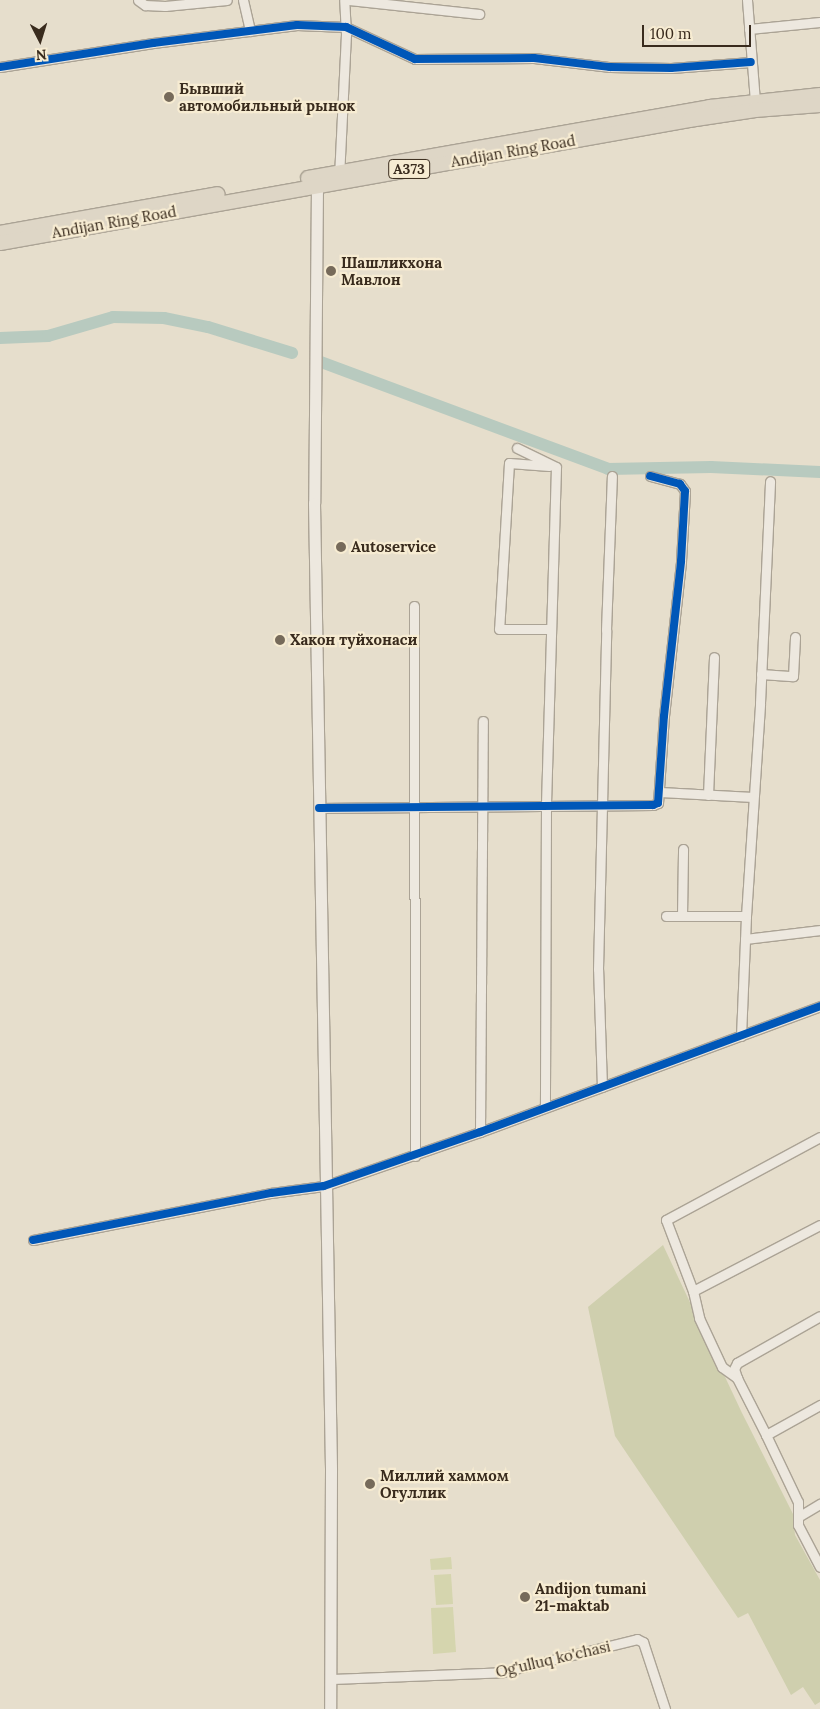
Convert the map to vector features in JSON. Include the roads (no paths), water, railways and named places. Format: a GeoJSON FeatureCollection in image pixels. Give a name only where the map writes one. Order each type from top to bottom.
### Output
{"type":"FeatureCollection","features":[{"type":"Feature","properties":{"kind":"highway","name":"Andijan Ring Road"},"geometry":{"type":"LineString","coordinates":[[0,243],[702,108],[820,95]]}},
{"type":"Feature","properties":{"kind":"highway","name":"Andijan Ring Road"},"geometry":{"type":"LineString","coordinates":[[339,177],[755,110],[820,105]]}},
{"type":"Feature","properties":{"kind":"highway","name":"Andijan Ring Road"},"geometry":{"type":"LineString","coordinates":[[0,233],[315,182]]}},
{"type":"Feature","properties":{"kind":"main road"},"geometry":{"type":"LineString","coordinates":[[315,182],[314,503],[319,675],[319,808],[325,1075],[323,1109],[324,1186],[331,1470],[332,1678],[330,1709]]}},
{"type":"Feature","properties":{"kind":"street"},"geometry":{"type":"LineString","coordinates":[[138,0],[145,5],[165,6],[227,0]]}},
{"type":"Feature","properties":{"kind":"street"},"geometry":{"type":"LineString","coordinates":[[339,177],[346,27],[344,0]]}},
{"type":"Feature","properties":{"kind":"street"},"geometry":{"type":"LineString","coordinates":[[348,0],[434,5],[479,14]]}},
{"type":"Feature","properties":{"kind":"street"},"geometry":{"type":"LineString","coordinates":[[747,0],[751,62],[756,101]]}},
{"type":"Feature","properties":{"kind":"street"},"geometry":{"type":"LineString","coordinates":[[244,5],[250,29]]}},
{"type":"Feature","properties":{"kind":"street"},"geometry":{"type":"LineString","coordinates":[[749,29],[820,22]]}},
{"type":"Feature","properties":{"kind":"street"},"geometry":{"type":"LineString","coordinates":[[0,67],[250,29],[297,25],[346,27],[415,58],[534,58],[610,67],[671,68],[751,62]]}},
{"type":"Feature","properties":{"kind":"street"},"geometry":{"type":"LineString","coordinates":[[517,448],[554,467]]}},
{"type":"Feature","properties":{"kind":"street"},"geometry":{"type":"LineString","coordinates":[[550,629],[499,629],[509,463],[554,467]]}},
{"type":"Feature","properties":{"kind":"street"},"geometry":{"type":"LineString","coordinates":[[545,1108],[546,806],[554,467]]}},
{"type":"Feature","properties":{"kind":"street"},"geometry":{"type":"LineString","coordinates":[[602,1087],[598,969],[612,476]]}},
{"type":"Feature","properties":{"kind":"street"},"geometry":{"type":"LineString","coordinates":[[319,808],[415,805],[482,807],[602,806],[653,805],[658,803],[664,716],[681,561],[685,491],[680,484],[650,476]]}},
{"type":"Feature","properties":{"kind":"street"},"geometry":{"type":"LineString","coordinates":[[741,1036],[770,481]]}},
{"type":"Feature","properties":{"kind":"street"},"geometry":{"type":"LineString","coordinates":[[414,606],[415,1156]]}},
{"type":"Feature","properties":{"kind":"street"},"geometry":{"type":"LineString","coordinates":[[761,674],[792,676],[795,637]]}},
{"type":"Feature","properties":{"kind":"street"},"geometry":{"type":"LineString","coordinates":[[708,795],[714,657]]}},
{"type":"Feature","properties":{"kind":"street"},"geometry":{"type":"LineString","coordinates":[[480,1132],[482,721]]}},
{"type":"Feature","properties":{"kind":"street"},"geometry":{"type":"LineString","coordinates":[[660,792],[753,797]]}},
{"type":"Feature","properties":{"kind":"street"},"geometry":{"type":"LineString","coordinates":[[682,916],[683,849]]}},
{"type":"Feature","properties":{"kind":"street"},"geometry":{"type":"LineString","coordinates":[[666,916],[746,916]]}},
{"type":"Feature","properties":{"kind":"street"},"geometry":{"type":"LineString","coordinates":[[745,939],[820,930]]}},
{"type":"Feature","properties":{"kind":"street"},"geometry":{"type":"LineString","coordinates":[[33,1240],[271,1193],[324,1186],[415,1156],[820,1006]]}},
{"type":"Feature","properties":{"kind":"street"},"geometry":{"type":"LineString","coordinates":[[737,1378],[722,1367],[699,1318],[692,1291],[666,1220],[820,1137]]}},
{"type":"Feature","properties":{"kind":"street"},"geometry":{"type":"LineString","coordinates":[[692,1291],[820,1225]]}},
{"type":"Feature","properties":{"kind":"street"},"geometry":{"type":"LineString","coordinates":[[820,1316],[737,1362],[734,1369],[798,1502],[798,1525],[820,1567]]}},
{"type":"Feature","properties":{"kind":"street"},"geometry":{"type":"LineString","coordinates":[[766,1435],[820,1405]]}},
{"type":"Feature","properties":{"kind":"street"},"geometry":{"type":"LineString","coordinates":[[798,1517],[820,1504]]}},
{"type":"Feature","properties":{"kind":"street","name":"Og'ulluq ko'chasi"},"geometry":{"type":"LineString","coordinates":[[332,1678],[503,1672],[637,1639],[643,1642],[665,1709]]}},
{"type":"Feature","properties":{"kind":"waterway"},"geometry":{"type":"LineString","coordinates":[[0,338],[48,336],[113,317],[164,318],[208,327],[292,353]]}},
{"type":"Feature","properties":{"kind":"waterway"},"geometry":{"type":"LineString","coordinates":[[321,362],[608,469],[711,467],[820,472]]}},
{"type":"Feature","properties":{"kind":"place","name":"Бывший автомобильный рынок"},"geometry":{"type":"Point","coordinates":[169,97]}},
{"type":"Feature","properties":{"kind":"place","name":"Шашликхона Мавлон"},"geometry":{"type":"Point","coordinates":[331,271]}},
{"type":"Feature","properties":{"kind":"place","name":"Autoservice"},"geometry":{"type":"Point","coordinates":[341,547]}},
{"type":"Feature","properties":{"kind":"place","name":"Хакон туйхонаси"},"geometry":{"type":"Point","coordinates":[280,640]}},
{"type":"Feature","properties":{"kind":"place","name":"Миллий хаммом Огуллик"},"geometry":{"type":"Point","coordinates":[370,1484]}},
{"type":"Feature","properties":{"kind":"place","name":"Andijon tumani 21-maktab"},"geometry":{"type":"Point","coordinates":[525,1597]}}]}
